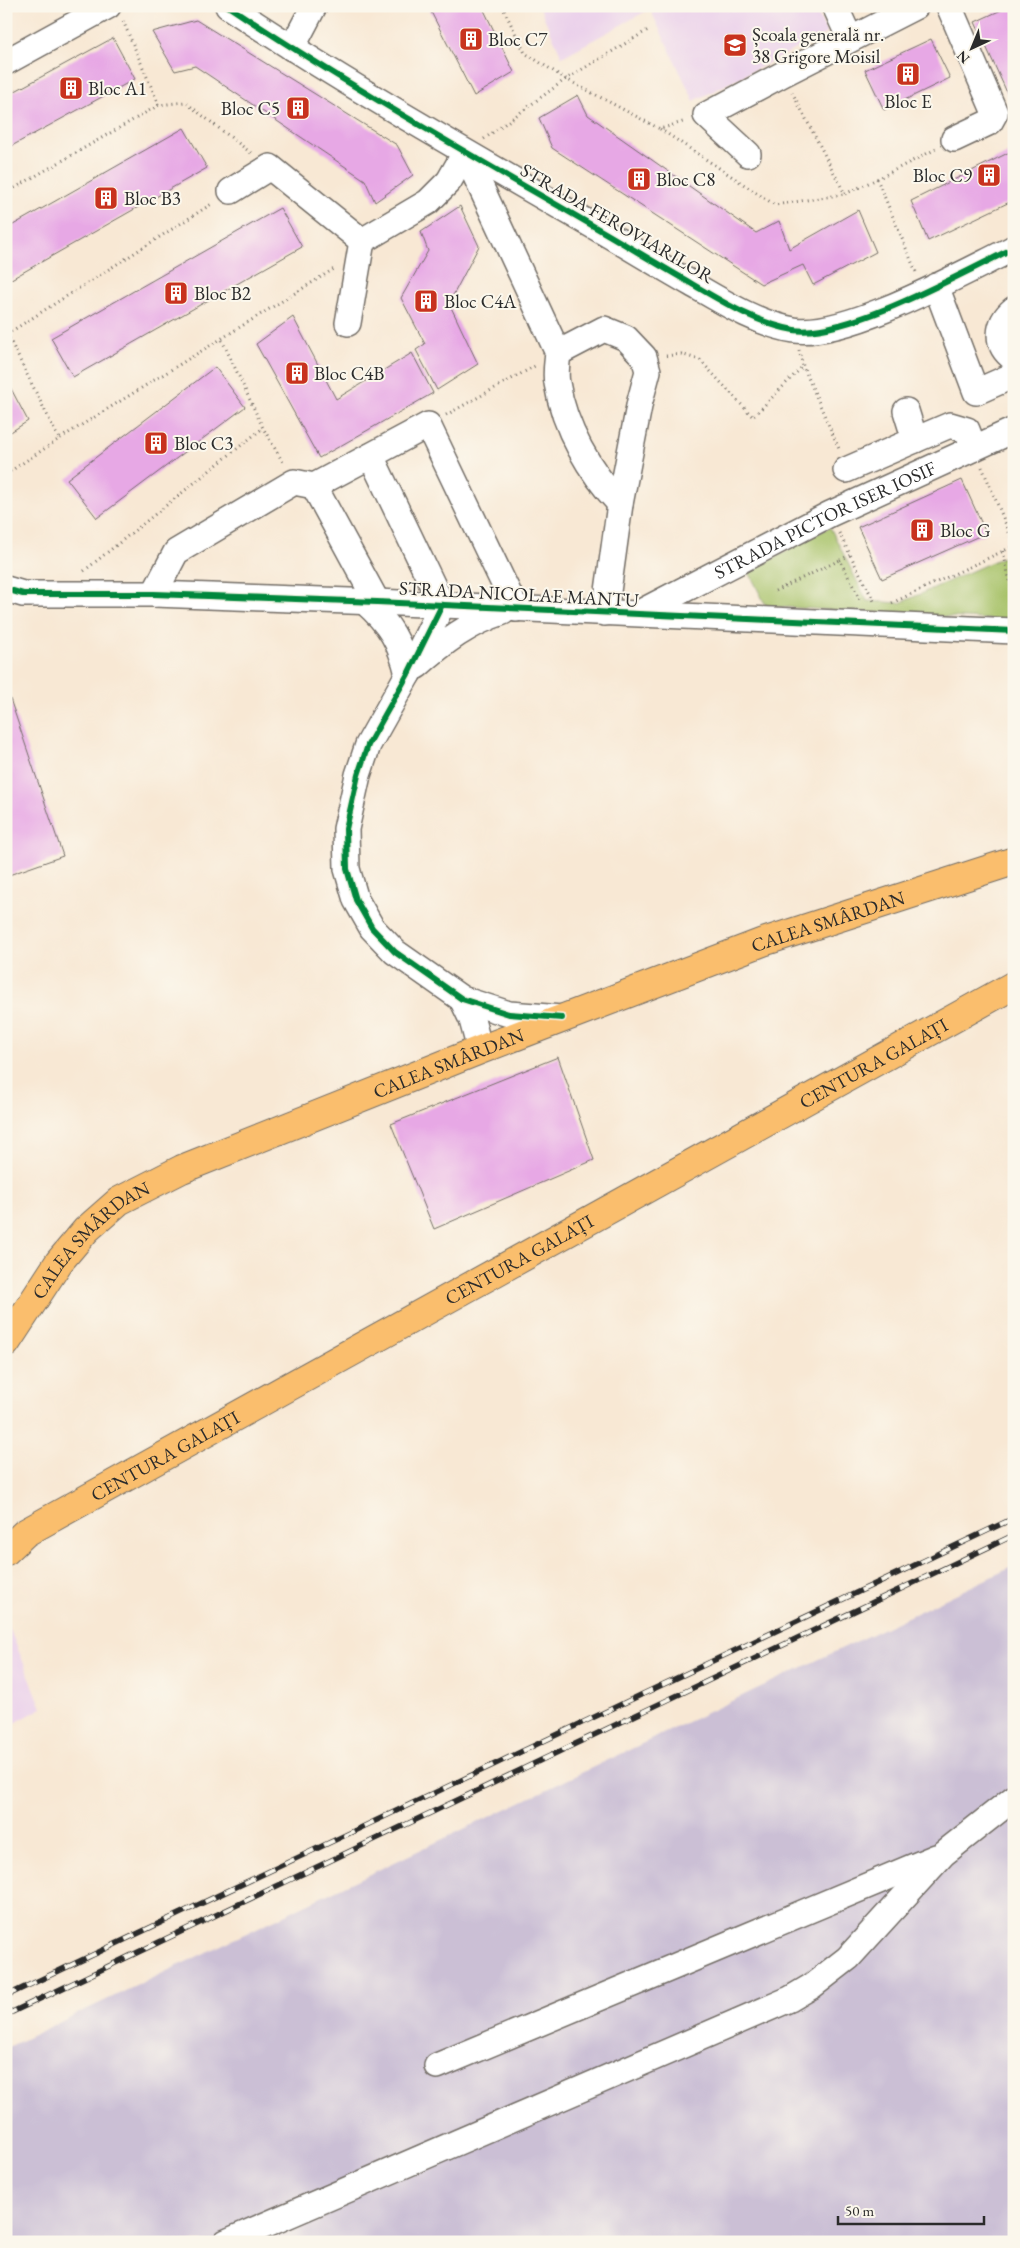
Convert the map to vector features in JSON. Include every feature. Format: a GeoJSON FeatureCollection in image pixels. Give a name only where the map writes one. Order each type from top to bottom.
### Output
{"type":"FeatureCollection","features":[{"type":"Feature","properties":{"kind":"main road","name":"CALEA SMÂRDAN"},"geometry":{"type":"LineString","coordinates":[[6,1343],[59,1262],[86,1230],[119,1201],[182,1169],[480,1050],[763,942],[1014,861]]}},
{"type":"Feature","properties":{"kind":"main road","name":"CENTURA GALAȚI"},"geometry":{"type":"LineString","coordinates":[[12,1540],[1014,985]]}},
{"type":"Feature","properties":{"kind":"street","name":"STRADA FEROVIARILOR"},"geometry":{"type":"LineString","coordinates":[[228,6],[292,48],[465,153],[742,313],[795,330],[829,328],[869,316],[1014,248]]}},
{"type":"Feature","properties":{"kind":"street"},"geometry":{"type":"LineString","coordinates":[[292,48],[314,6]]}},
{"type":"Feature","properties":{"kind":"street"},"geometry":{"type":"LineString","coordinates":[[835,6],[850,39]]}},
{"type":"Feature","properties":{"kind":"street"},"geometry":{"type":"LineString","coordinates":[[748,154],[706,115],[916,6]]}},
{"type":"Feature","properties":{"kind":"street"},"geometry":{"type":"LineString","coordinates":[[948,6],[994,113],[990,122],[954,139]]}},
{"type":"Feature","properties":{"kind":"street"},"geometry":{"type":"LineString","coordinates":[[6,62],[114,11]]}},
{"type":"Feature","properties":{"kind":"street"},"geometry":{"type":"LineString","coordinates":[[348,323],[361,247],[428,202],[449,181],[465,153]]}},
{"type":"Feature","properties":{"kind":"street"},"geometry":{"type":"LineString","coordinates":[[465,153],[558,353],[556,381],[561,404],[584,457],[604,486],[620,504]]}},
{"type":"Feature","properties":{"kind":"street"},"geometry":{"type":"LineString","coordinates":[[231,191],[270,167],[361,247]]}},
{"type":"Feature","properties":{"kind":"street"},"geometry":{"type":"LineString","coordinates":[[930,289],[976,392],[1014,374]]}},
{"type":"Feature","properties":{"kind":"street"},"geometry":{"type":"LineString","coordinates":[[1014,309],[1005,316],[999,330],[1002,343],[1009,356],[1014,359]]}},
{"type":"Feature","properties":{"kind":"street"},"geometry":{"type":"LineString","coordinates":[[558,353],[604,329],[626,338],[644,357],[648,371],[640,401],[620,504],[605,613]]}},
{"type":"Feature","properties":{"kind":"street"},"geometry":{"type":"LineString","coordinates":[[906,411],[915,440]]}},
{"type":"Feature","properties":{"kind":"street"},"geometry":{"type":"LineString","coordinates":[[154,594],[176,552],[304,484],[371,456],[428,425],[516,609],[488,617],[466,628],[445,642],[408,674]]}},
{"type":"Feature","properties":{"kind":"street"},"geometry":{"type":"LineString","coordinates":[[846,470],[950,425],[967,430],[974,448]]}},
{"type":"Feature","properties":{"kind":"street","name":"STRADA PICTOR ISER IOSIF"},"geometry":{"type":"LineString","coordinates":[[637,614],[830,514],[1014,430]]}},
{"type":"Feature","properties":{"kind":"street"},"geometry":{"type":"LineString","coordinates":[[371,456],[442,605],[408,674],[368,745],[358,774],[346,829],[347,869],[356,900],[372,928],[395,952],[462,999],[509,1014],[562,1018]]}},
{"type":"Feature","properties":{"kind":"street"},"geometry":{"type":"LineString","coordinates":[[304,484],[371,602],[391,629],[402,651],[408,674]]}},
{"type":"Feature","properties":{"kind":"street","name":"STRADA NICOLAE MANTU"},"geometry":{"type":"LineString","coordinates":[[12,594],[154,594],[1014,630]]}},
{"type":"Feature","properties":{"kind":"street"},"geometry":{"type":"LineString","coordinates":[[462,999],[478,1037],[480,1050]]}},
{"type":"Feature","properties":{"kind":"street"},"geometry":{"type":"LineString","coordinates":[[226,2242],[790,1999],[812,1986],[848,1958],[943,1854],[1014,1798]]}},
{"type":"Feature","properties":{"kind":"street"},"geometry":{"type":"LineString","coordinates":[[437,2066],[943,1854]]}},
{"type":"Feature","properties":{"kind":"path"},"geometry":{"type":"LineString","coordinates":[[502,6],[525,53],[566,80],[660,129],[775,206],[845,194],[954,139]]}},
{"type":"Feature","properties":{"kind":"path"},"geometry":{"type":"LineString","coordinates":[[114,11],[159,105]]}},
{"type":"Feature","properties":{"kind":"path"},"geometry":{"type":"LineString","coordinates":[[465,153],[566,80],[648,30]]}},
{"type":"Feature","properties":{"kind":"path"},"geometry":{"type":"LineString","coordinates":[[783,74],[845,194]]}},
{"type":"Feature","properties":{"kind":"path"},"geometry":{"type":"LineString","coordinates":[[6,193],[159,105],[186,102],[270,167]]}},
{"type":"Feature","properties":{"kind":"path"},"geometry":{"type":"LineString","coordinates":[[660,129],[706,115]]}},
{"type":"Feature","properties":{"kind":"path"},"geometry":{"type":"LineString","coordinates":[[877,179],[930,289]]}},
{"type":"Feature","properties":{"kind":"path"},"geometry":{"type":"LineString","coordinates":[[59,439],[6,334],[231,191]]}},
{"type":"Feature","properties":{"kind":"path"},"geometry":{"type":"LineString","coordinates":[[6,474],[59,439],[222,340],[361,247]]}},
{"type":"Feature","properties":{"kind":"path"},"geometry":{"type":"LineString","coordinates":[[795,330],[803,366],[839,448],[846,470]]}},
{"type":"Feature","properties":{"kind":"path"},"geometry":{"type":"LineString","coordinates":[[222,340],[263,428],[304,484]]}},
{"type":"Feature","properties":{"kind":"path"},"geometry":{"type":"LineString","coordinates":[[428,425],[558,353]]}},
{"type":"Feature","properties":{"kind":"path"},"geometry":{"type":"LineString","coordinates":[[644,357],[682,354],[700,360],[753,417],[803,366]]}},
{"type":"Feature","properties":{"kind":"path"},"geometry":{"type":"LineString","coordinates":[[55,594],[263,428]]}},
{"type":"Feature","properties":{"kind":"path"},"geometry":{"type":"LineString","coordinates":[[896,606],[887,605],[1014,545],[974,448]]}},
{"type":"Feature","properties":{"kind":"path"},"geometry":{"type":"LineString","coordinates":[[830,514],[876,606]]}},
{"type":"Feature","properties":{"kind":"path"},"geometry":{"type":"LineString","coordinates":[[1003,551],[1014,600]]}},
{"type":"Feature","properties":{"kind":"path"},"geometry":{"type":"LineString","coordinates":[[775,591],[850,554]]}},
{"type":"Feature","properties":{"kind":"path"},"geometry":{"type":"LineString","coordinates":[[840,560],[862,606]]}},
{"type":"Feature","properties":{"kind":"path"},"geometry":{"type":"LineString","coordinates":[[870,606],[882,606]]}},
{"type":"Feature","properties":{"kind":"shaded area","name":"Școala generală nr. 38 Grigore Moisil"},"geometry":{"type":"Polygon","coordinates":[[[539,6],[814,6],[827,33],[694,101],[650,9],[562,57],[539,6]]]}},
{"type":"Feature","properties":{"kind":"shaded area"},"geometry":{"type":"Polygon","coordinates":[[[1014,1566],[1014,2242],[6,2242],[6,2048],[1014,1566]]]}},
{"type":"Feature","properties":{"kind":"shaded area"},"geometry":{"type":"Polygon","coordinates":[[[6,1625],[8,1625],[42,1708],[6,1728],[6,1625]]]}},
{"type":"Feature","properties":{"kind":"green space"},"geometry":{"type":"Polygon","coordinates":[[[830,527],[867,601],[900,603],[1012,553],[1014,621],[766,606],[749,572],[830,527]]]}},
{"type":"Feature","properties":{"kind":"building","name":"Bloc C7"},"geometry":{"type":"Polygon","coordinates":[[[428,6],[482,6],[514,72],[474,96],[428,6]]]}},
{"type":"Feature","properties":{"kind":"building"},"geometry":{"type":"Polygon","coordinates":[[[1010,6],[1014,6],[1014,108],[975,22],[1010,6]]]}},
{"type":"Feature","properties":{"kind":"building","name":"Bloc C5"},"geometry":{"type":"Polygon","coordinates":[[[196,20],[397,145],[413,175],[375,202],[365,180],[195,66],[175,71],[152,32],[196,20]]]}},
{"type":"Feature","properties":{"kind":"building","name":"Bloc A1"},"geometry":{"type":"Polygon","coordinates":[[[113,38],[135,79],[6,149],[6,96],[113,38]]]}},
{"type":"Feature","properties":{"kind":"building","name":"Bloc E"},"geometry":{"type":"Polygon","coordinates":[[[931,39],[950,78],[884,110],[865,70],[931,39]]]}},
{"type":"Feature","properties":{"kind":"building","name":"Bloc C8"},"geometry":{"type":"Polygon","coordinates":[[[578,95],[588,115],[756,233],[779,221],[789,249],[858,210],[876,252],[813,285],[803,265],[761,284],[552,148],[539,118],[578,95]]]}},
{"type":"Feature","properties":{"kind":"building","name":"Bloc B3"},"geometry":{"type":"Polygon","coordinates":[[[184,128],[207,168],[6,282],[6,229],[184,128]]]}},
{"type":"Feature","properties":{"kind":"building","name":"Bloc C9"},"geometry":{"type":"Polygon","coordinates":[[[1014,150],[1014,200],[928,241],[911,201],[1014,150]]]}},
{"type":"Feature","properties":{"kind":"building","name":"Bloc C4A"},"geometry":{"type":"Polygon","coordinates":[[[460,206],[479,246],[449,303],[478,364],[437,390],[416,350],[425,344],[401,298],[428,251],[421,232],[460,206]]]}},
{"type":"Feature","properties":{"kind":"building","name":"Bloc B2"},"geometry":{"type":"Polygon","coordinates":[[[280,208],[302,247],[73,377],[51,338],[280,208]]]}},
{"type":"Feature","properties":{"kind":"building","name":"Bloc C4B"},"geometry":{"type":"Polygon","coordinates":[[[293,317],[336,399],[412,353],[433,393],[319,458],[256,344],[293,317]]]}},
{"type":"Feature","properties":{"kind":"building","name":"Bloc C3"},"geometry":{"type":"Polygon","coordinates":[[[215,367],[245,407],[97,518],[67,479],[215,367]]]}},
{"type":"Feature","properties":{"kind":"building"},"geometry":{"type":"Polygon","coordinates":[[[8,383],[28,421],[6,435],[6,384],[8,383]]]}},
{"type":"Feature","properties":{"kind":"building","name":"Bloc G"},"geometry":{"type":"Polygon","coordinates":[[[962,480],[986,533],[882,579],[858,527],[962,480]]]}},
{"type":"Feature","properties":{"kind":"building"},"geometry":{"type":"Polygon","coordinates":[[[6,687],[63,856],[6,876],[6,687]]]}},
{"type":"Feature","properties":{"kind":"building"},"geometry":{"type":"Polygon","coordinates":[[[558,1057],[594,1160],[434,1229],[391,1124],[558,1057]]]}},
{"type":"Feature","properties":{"kind":"railway"},"geometry":{"type":"LineString","coordinates":[[6,1996],[1014,1518]]}},
{"type":"Feature","properties":{"kind":"railway"},"geometry":{"type":"LineString","coordinates":[[6,2015],[1014,1535]]}},
{"type":"Feature","properties":{"kind":"cycle path"},"geometry":{"type":"LineString","coordinates":[[228,6],[368,95],[681,278],[741,312],[767,323],[794,330],[817,330],[844,324],[905,301],[1014,248]]}},
{"type":"Feature","properties":{"kind":"cycle path"},"geometry":{"type":"LineString","coordinates":[[6,589],[23,594],[154,594],[377,602],[1014,631]]}},
{"type":"Feature","properties":{"kind":"cycle path"},"geometry":{"type":"LineString","coordinates":[[442,605],[408,674],[368,745],[358,775],[346,829],[347,869],[356,900],[372,928],[395,952],[462,999],[509,1014],[562,1018]]}},
{"type":"Feature","properties":{"kind":"place","name":"Bloc C7"},"geometry":{"type":"Point","coordinates":[471,39]}},
{"type":"Feature","properties":{"kind":"place","name":"Școala generală nr. 38 Grigore Moisil"},"geometry":{"type":"Point","coordinates":[735,45]}},
{"type":"Feature","properties":{"kind":"place","name":"Bloc E"},"geometry":{"type":"Point","coordinates":[908,74]}},
{"type":"Feature","properties":{"kind":"place","name":"Bloc A1"},"geometry":{"type":"Point","coordinates":[71,88]}},
{"type":"Feature","properties":{"kind":"place","name":"Bloc C5"},"geometry":{"type":"Point","coordinates":[298,108]}},
{"type":"Feature","properties":{"kind":"place","name":"Bloc C9"},"geometry":{"type":"Point","coordinates":[989,175]}},
{"type":"Feature","properties":{"kind":"place","name":"Bloc C8"},"geometry":{"type":"Point","coordinates":[639,179]}},
{"type":"Feature","properties":{"kind":"place","name":"Bloc B3"},"geometry":{"type":"Point","coordinates":[106,198]}},
{"type":"Feature","properties":{"kind":"place","name":"Bloc B2"},"geometry":{"type":"Point","coordinates":[176,293]}},
{"type":"Feature","properties":{"kind":"place","name":"Bloc C4A"},"geometry":{"type":"Point","coordinates":[426,301]}},
{"type":"Feature","properties":{"kind":"place","name":"Bloc C4B"},"geometry":{"type":"Point","coordinates":[297,373]}},
{"type":"Feature","properties":{"kind":"place","name":"Bloc C3"},"geometry":{"type":"Point","coordinates":[156,443]}},
{"type":"Feature","properties":{"kind":"place","name":"Bloc G"},"geometry":{"type":"Point","coordinates":[922,530]}}]}
